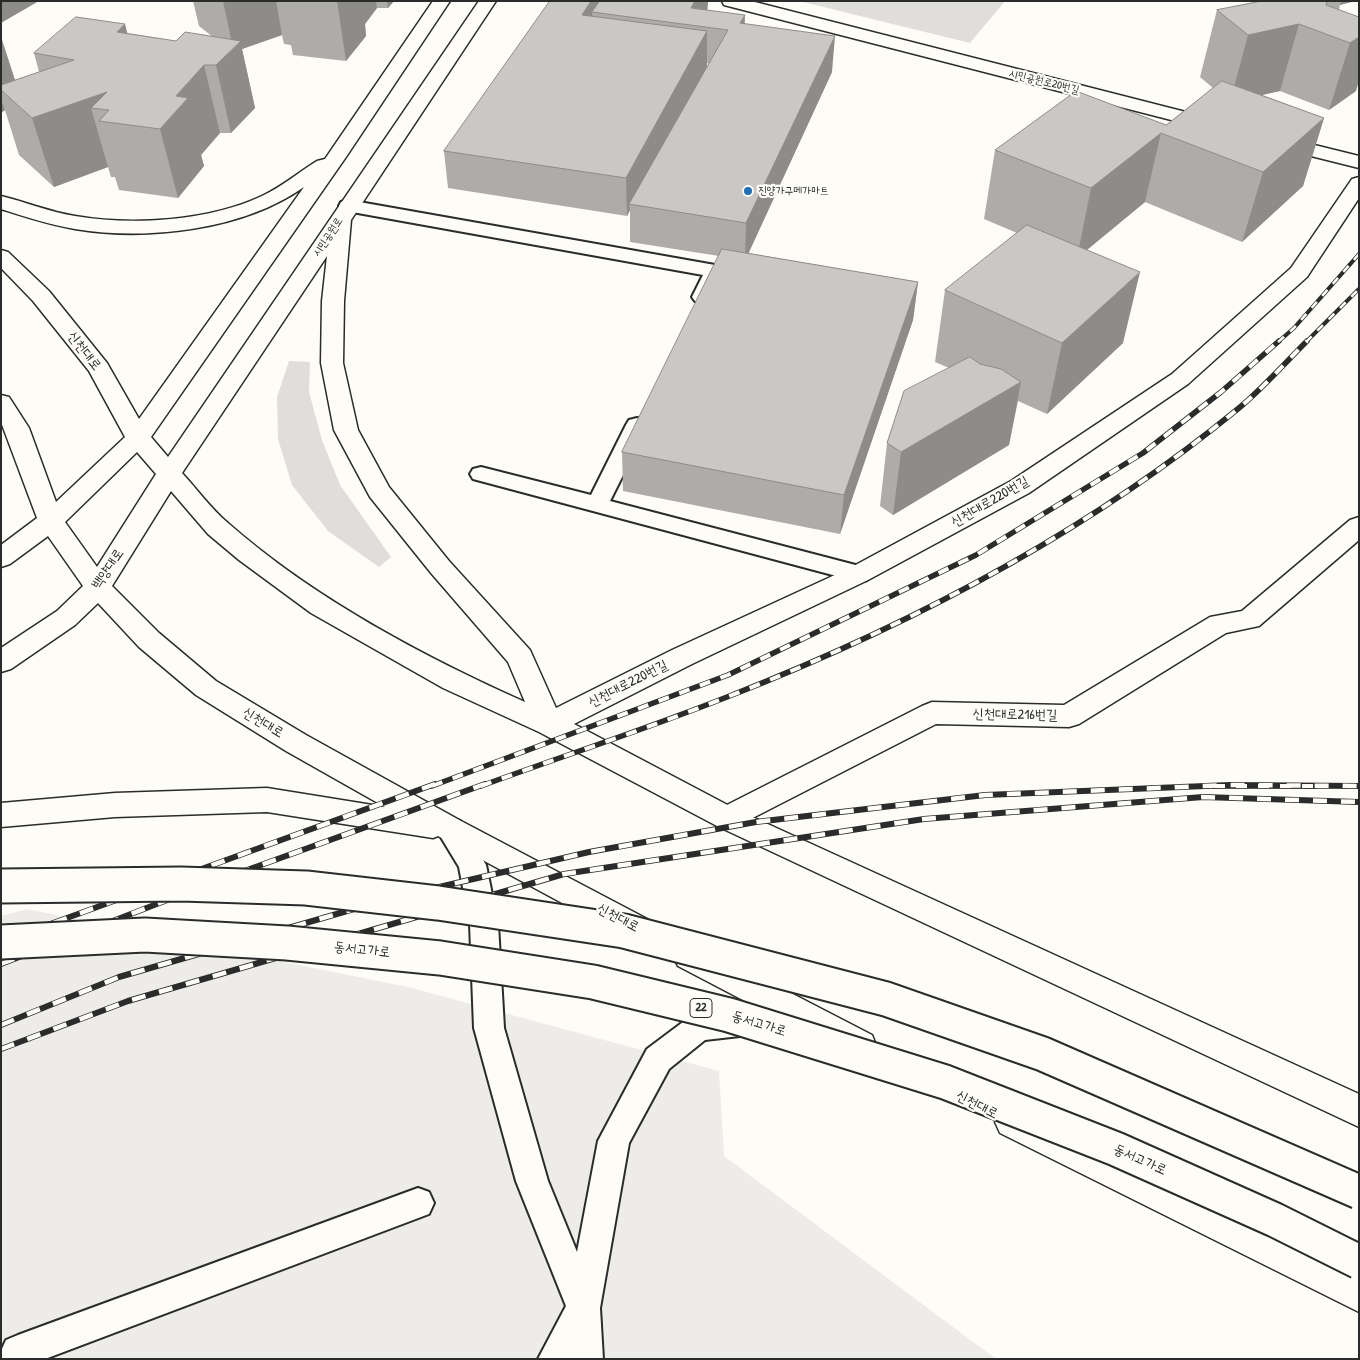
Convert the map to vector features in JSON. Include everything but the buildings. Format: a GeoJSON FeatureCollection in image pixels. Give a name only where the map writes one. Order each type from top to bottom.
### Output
{"type":"FeatureCollection","features":[{"type":"Feature","properties":{"kind":"main road"},"geometry":{"type":"LineString","coordinates":[[1,558],[51,521],[138,438],[336,157],[442,1]]}},
{"type":"Feature","properties":{"kind":"main road","name":"시민공원로"},"geometry":{"type":"LineString","coordinates":[[169,474],[488,1]]}},
{"type":"Feature","properties":{"kind":"main road","name":"시민공원로20번길"},"geometry":{"type":"LineString","coordinates":[[730,1],[1233,130]]}},
{"type":"Feature","properties":{"kind":"main road"},"geometry":{"type":"LineString","coordinates":[[1262,138],[1359,162]]}},
{"type":"Feature","properties":{"kind":"main road"},"geometry":{"type":"LineString","coordinates":[[1,202],[50,217],[102,226],[157,227],[201,220],[264,203],[336,157]]}},
{"type":"Feature","properties":{"kind":"main road","name":"신천대로220번길"},"geometry":{"type":"LineString","coordinates":[[549,724],[682,657],[860,574],[1020,486],[1180,379],[1299,272],[1359,183]]}},
{"type":"Feature","properties":{"kind":"main road"},"geometry":{"type":"LineString","coordinates":[[345,212],[333,301],[332,363],[346,430],[379,491],[440,567],[520,658],[549,724]]}},
{"type":"Feature","properties":{"kind":"main road","name":"신천대로"},"geometry":{"type":"LineString","coordinates":[[1,256],[41,296],[99,368],[138,438],[217,528],[248,554],[320,606],[453,680],[549,724],[727,818],[1359,1111]]}},
{"type":"Feature","properties":{"kind":"main road","name":"신천대로"},"geometry":{"type":"LineString","coordinates":[[1,402],[17,428],[51,521],[98,587],[149,640],[206,688],[296,743],[450,829],[802,1016],[1103,1168],[1359,1294]]}},
{"type":"Feature","properties":{"kind":"main road","name":"백양대로"},"geometry":{"type":"LineString","coordinates":[[1,662],[66,618],[98,587],[169,474]]}},
{"type":"Feature","properties":{"kind":"main road","name":"신천대로216번길"},"geometry":{"type":"LineString","coordinates":[[727,818],[932,713],[1069,716],[1219,624],[1250,619],[1357,531]]}},
{"type":"Feature","properties":{"kind":"main road"},"geometry":{"type":"LineString","coordinates":[[1,815],[115,805],[267,800],[450,829]]}},
{"type":"Feature","properties":{"kind":"main road"},"geometry":{"type":"LineString","coordinates":[[1,886],[181,884],[306,888],[438,903],[624,931],[886,999],[1034,1051],[1359,1192]]}},
{"type":"Feature","properties":{"kind":"main road","name":"동서고가로"},"geometry":{"type":"LineString","coordinates":[[1,942],[145,935],[287,943],[440,958],[602,984],[729,1015],[945,1082],[1116,1149],[1275,1220],[1359,1262]]}},
{"type":"Feature","properties":{"kind":"lane"},"geometry":{"type":"LineString","coordinates":[[345,212],[715,271],[693,314]]}},
{"type":"Feature","properties":{"kind":"lane"},"geometry":{"type":"LineString","coordinates":[[597,505],[645,410]]}},
{"type":"Feature","properties":{"kind":"lane"},"geometry":{"type":"LineString","coordinates":[[482,474],[860,574]]}},
{"type":"Feature","properties":{"kind":"lane"},"geometry":{"type":"LineString","coordinates":[[450,829],[472,865],[484,924],[489,1028],[529,1172],[583,1308]]}},
{"type":"Feature","properties":{"kind":"lane"},"geometry":{"type":"LineString","coordinates":[[586,1359],[583,1308],[614,1141],[658,1059],[698,1028],[802,1016]]}},
{"type":"Feature","properties":{"kind":"lane"},"geometry":{"type":"LineString","coordinates":[[14,1357],[418,1202]]}},
{"type":"Feature","properties":{"kind":"lane"},"geometry":{"type":"LineString","coordinates":[[555,1359],[583,1308]]}},
{"type":"Feature","properties":{"kind":"shaded area"},"geometry":{"type":"Polygon","coordinates":[[[799,1],[1005,1],[970,43],[799,1]]]}},
{"type":"Feature","properties":{"kind":"shaded area"},"geometry":{"type":"Polygon","coordinates":[[[289,361],[310,362],[309,392],[322,440],[340,485],[391,557],[379,567],[328,531],[292,485],[278,439],[277,397],[289,361]]]}},
{"type":"Feature","properties":{"kind":"shaded area"},"geometry":{"type":"Polygon","coordinates":[[[27,909],[412,988],[719,1071],[724,1156],[996,1359],[1,1359],[1,916],[27,909]]]}},
{"type":"Feature","properties":{"kind":"railway"},"geometry":{"type":"LineString","coordinates":[[1278,342],[1294,328],[1359,254]]}},
{"type":"Feature","properties":{"kind":"railway"},"geometry":{"type":"LineString","coordinates":[[1307,341],[1359,289]]}},
{"type":"Feature","properties":{"kind":"railway"},"geometry":{"type":"LineString","coordinates":[[432,786],[728,675],[976,555],[1143,453],[1221,392],[1279,341]]}},
{"type":"Feature","properties":{"kind":"railway"},"geometry":{"type":"LineString","coordinates":[[481,786],[666,720],[795,669],[929,607],[995,572],[1059,535],[1181,453],[1239,408],[1307,341]]}},
{"type":"Feature","properties":{"kind":"railway"},"geometry":{"type":"LineString","coordinates":[[1,942],[435,784]]}},
{"type":"Feature","properties":{"kind":"railway"},"geometry":{"type":"LineString","coordinates":[[1,964],[214,882],[485,784]]}},
{"type":"Feature","properties":{"kind":"railway"},"geometry":{"type":"LineString","coordinates":[[1,1025],[119,977],[392,898],[589,852],[756,822],[985,795],[1230,785],[1359,786]]}},
{"type":"Feature","properties":{"kind":"railway"},"geometry":{"type":"LineString","coordinates":[[1214,786],[1316,786]]}},
{"type":"Feature","properties":{"kind":"railway"},"geometry":{"type":"LineString","coordinates":[[1,1049],[128,1001],[564,874],[924,819],[1203,797],[1359,802]]}},
{"type":"Feature","properties":{"kind":"place","name":"진양가구메가마트"},"geometry":{"type":"Point","coordinates":[748,191]}}]}
